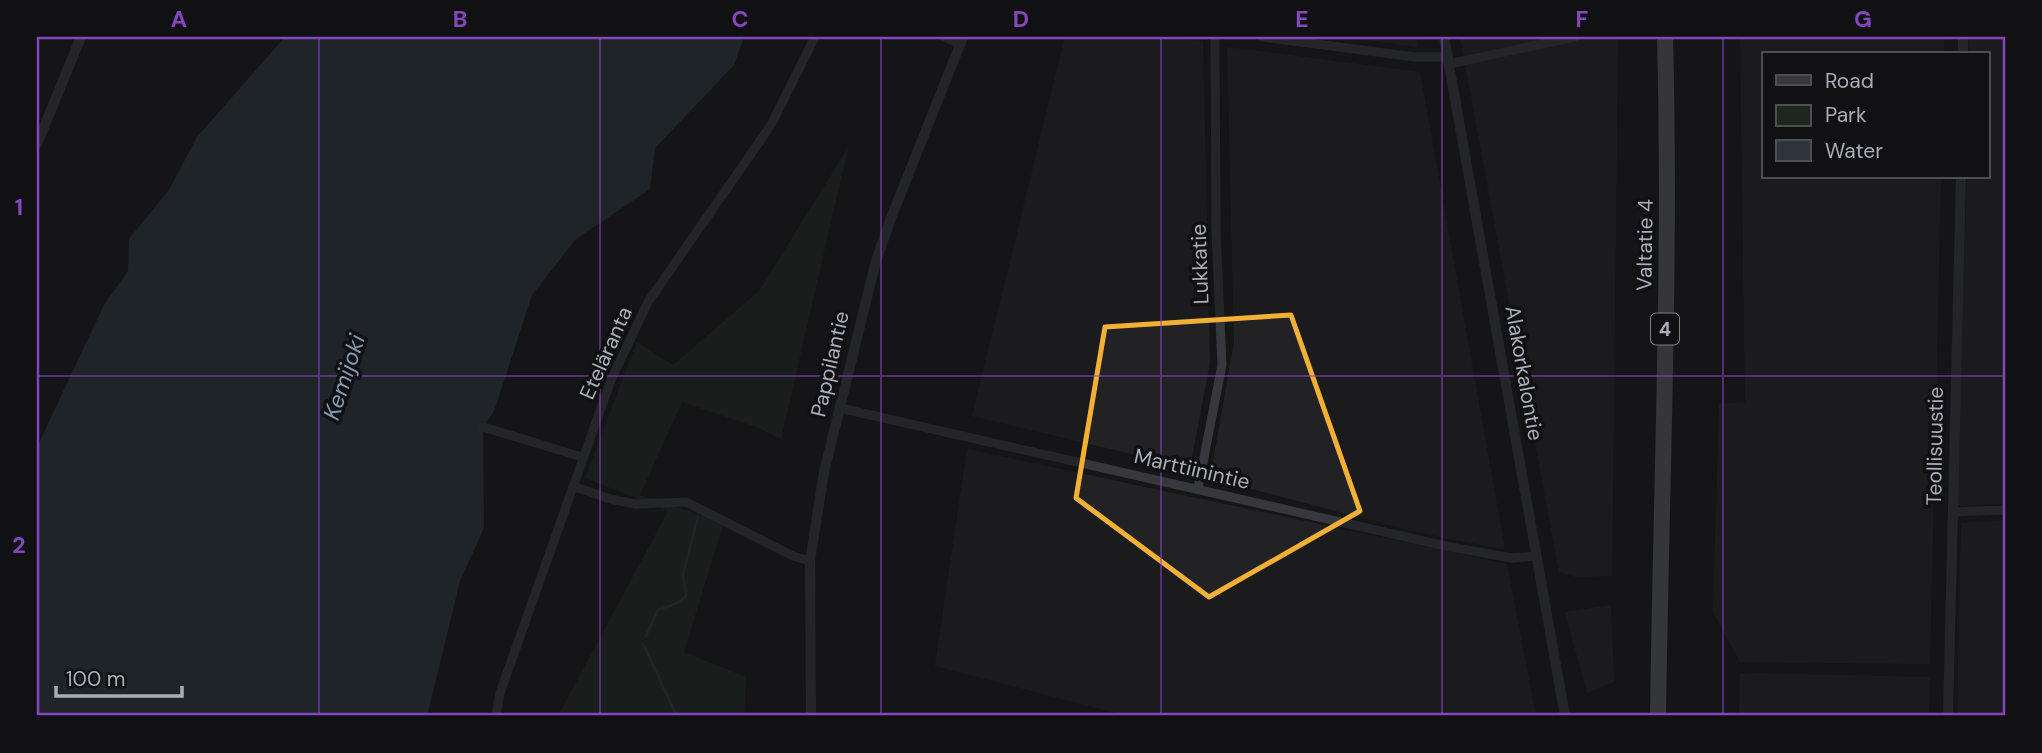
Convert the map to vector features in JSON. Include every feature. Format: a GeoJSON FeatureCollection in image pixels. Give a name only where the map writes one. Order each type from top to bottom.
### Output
{"type":"FeatureCollection","features":[{"type":"Feature","properties":{"kind":"highway","name":"Valtatie 4"},"geometry":{"type":"LineString","coordinates":[[1660,716],[1667,105],[1665,37]]}},
{"type":"Feature","properties":{"kind":"street"},"geometry":{"type":"LineString","coordinates":[[37,144],[81,37]]}},
{"type":"Feature","properties":{"kind":"street","name":"Eteläranta"},"geometry":{"type":"LineString","coordinates":[[496,716],[500,693],[611,380],[648,302],[771,125],[815,37]]}},
{"type":"Feature","properties":{"kind":"street"},"geometry":{"type":"LineString","coordinates":[[944,37],[962,40]]}},
{"type":"Feature","properties":{"kind":"street","name":"Lukkatie"},"geometry":{"type":"LineString","coordinates":[[1198,488],[1222,365],[1216,231],[1215,37]]}},
{"type":"Feature","properties":{"kind":"street"},"geometry":{"type":"LineString","coordinates":[[1262,37],[1449,60],[1575,37]]}},
{"type":"Feature","properties":{"kind":"street","name":"Alakorkalontie"},"geometry":{"type":"LineString","coordinates":[[1444,37],[1565,716]]}},
{"type":"Feature","properties":{"kind":"street","name":"Pappilantie"},"geometry":{"type":"LineString","coordinates":[[811,716],[810,561],[820,493],[866,296],[891,218],[962,40]]}},
{"type":"Feature","properties":{"kind":"street","name":"Teollisuustie"},"geometry":{"type":"LineString","coordinates":[[1948,716],[1961,178]]}},
{"type":"Feature","properties":{"kind":"street","name":"Marttiinintie"},"geometry":{"type":"LineString","coordinates":[[840,408],[1450,547],[1512,558],[1537,556]]}},
{"type":"Feature","properties":{"kind":"street"},"geometry":{"type":"LineString","coordinates":[[482,427],[583,457]]}},
{"type":"Feature","properties":{"kind":"street"},"geometry":{"type":"LineString","coordinates":[[573,486],[610,499],[636,504],[686,502],[793,556],[810,561]]}},
{"type":"Feature","properties":{"kind":"street"},"geometry":{"type":"LineString","coordinates":[[1953,512],[2005,510]]}},
{"type":"Feature","properties":{"kind":"highlighted area"},"geometry":{"type":"Polygon","coordinates":[[[1291,315],[1360,511],[1209,597],[1076,498],[1105,327],[1291,315]]]}},
{"type":"Feature","properties":{"kind":"shaded area"},"geometry":{"type":"Polygon","coordinates":[[[1065,37],[1158,37],[1203,41],[1210,363],[1190,468],[972,416],[1065,37]]]}},
{"type":"Feature","properties":{"kind":"shaded area"},"geometry":{"type":"Polygon","coordinates":[[[1345,37],[1416,37],[1418,47],[1345,37]]]}},
{"type":"Feature","properties":{"kind":"shaded area"},"geometry":{"type":"Polygon","coordinates":[[[1460,37],[1618,37],[1612,576],[1576,577],[1559,572],[1460,37]]]}},
{"type":"Feature","properties":{"kind":"shaded area"},"geometry":{"type":"Polygon","coordinates":[[[1740,37],[1944,37],[1944,52],[1762,52],[1762,178],[1941,178],[1930,664],[1740,662],[1713,612],[1719,404],[1745,402],[1740,37]]]}},
{"type":"Feature","properties":{"kind":"shaded area"},"geometry":{"type":"Polygon","coordinates":[[[1968,37],[2005,37],[2005,504],[1956,506],[1967,178],[1990,178],[1990,52],[1969,52],[1968,37]]]}},
{"type":"Feature","properties":{"kind":"shaded area"},"geometry":{"type":"Polygon","coordinates":[[[1227,47],[1420,72],[1505,549],[1369,520],[1210,478],[1234,342],[1227,47]]]}},
{"type":"Feature","properties":{"kind":"shaded area"},"geometry":{"type":"Polygon","coordinates":[[[967,449],[1507,564],[1536,716],[1128,716],[935,666],[967,449]]]}},
{"type":"Feature","properties":{"kind":"shaded area"},"geometry":{"type":"Polygon","coordinates":[[[2005,520],[2005,716],[1957,716],[1961,523],[2005,520]]]}},
{"type":"Feature","properties":{"kind":"shaded area"},"geometry":{"type":"Polygon","coordinates":[[[1611,605],[1614,682],[1587,693],[1565,612],[1611,605]]]}},
{"type":"Feature","properties":{"kind":"shaded area"},"geometry":{"type":"Polygon","coordinates":[[[1740,673],[1930,677],[1929,716],[1739,716],[1740,673]]]}},
{"type":"Feature","properties":{"kind":"green space"},"geometry":{"type":"Polygon","coordinates":[[[848,148],[781,439],[759,428],[682,402],[640,495],[724,522],[684,652],[746,677],[744,716],[558,716],[668,511],[585,478],[637,342],[673,365],[759,291],[848,148]]]}},
{"type":"Feature","properties":{"kind":"water","name":"Kemijoki"},"geometry":{"type":"Polygon","coordinates":[[[285,37],[744,37],[734,65],[655,148],[650,189],[576,239],[532,295],[494,411],[483,427],[484,528],[460,581],[427,716],[37,716],[37,447],[104,305],[128,271],[129,239],[169,190],[197,137],[285,37]]]}},
{"type":"Feature","properties":{"kind":"waterway"},"geometry":{"type":"LineString","coordinates":[[646,636],[658,610],[678,603],[686,596],[683,574],[698,517]]}},
{"type":"Feature","properties":{"kind":"waterway"},"geometry":{"type":"LineString","coordinates":[[643,644],[677,716]]}}]}
